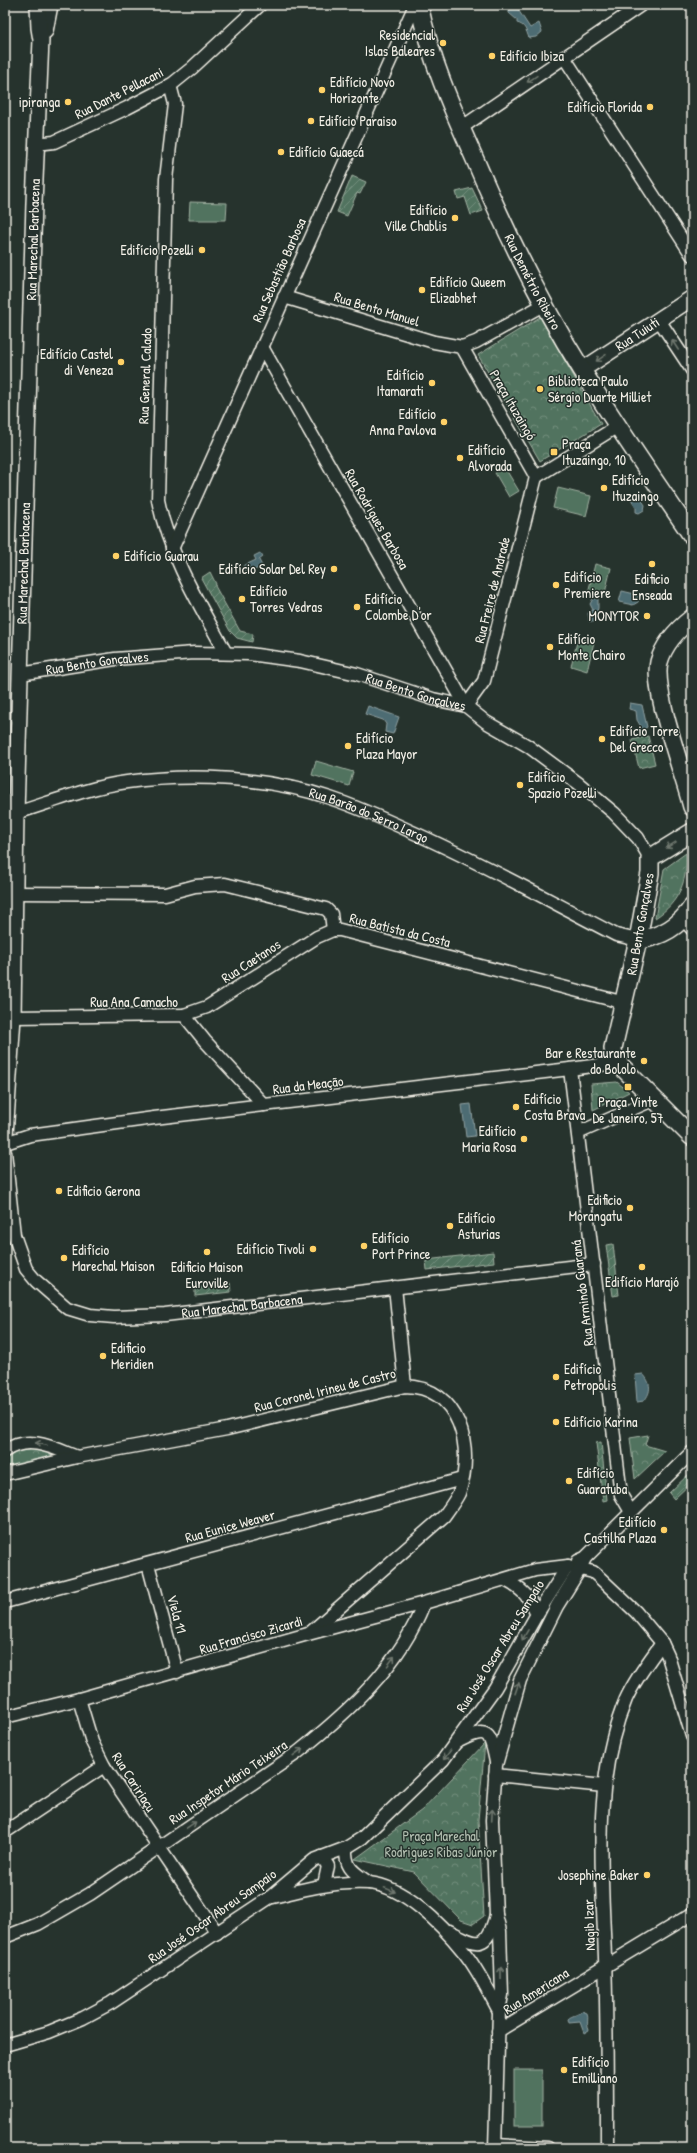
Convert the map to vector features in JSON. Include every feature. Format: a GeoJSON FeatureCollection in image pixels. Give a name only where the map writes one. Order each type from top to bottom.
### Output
{"type":"FeatureCollection","features":[{"type":"Feature","properties":{"kind":"main road","name":"Rua Demétrio Ribeiro"},"geometry":{"type":"LineString","coordinates":[[420,5],[436,66],[461,128],[483,180],[545,304],[582,370],[692,536]]}},
{"type":"Feature","properties":{"kind":"main road"},"geometry":{"type":"LineString","coordinates":[[692,618],[675,634],[666,646],[660,660],[658,673],[664,708],[692,808]]}},
{"type":"Feature","properties":{"kind":"main road"},"geometry":{"type":"LineString","coordinates":[[650,858],[692,832]]}},
{"type":"Feature","properties":{"kind":"main road","name":"Rua Bento Gonçalves"},"geometry":{"type":"LineString","coordinates":[[614,1058],[613,1048],[615,1036],[625,1003],[638,940],[650,873],[650,858]]}},
{"type":"Feature","properties":{"kind":"main road","name":"Rua Barão do Serro Largo"},"geometry":{"type":"LineString","coordinates":[[638,940],[668,931],[689,919]]}},
{"type":"Feature","properties":{"kind":"main road"},"geometry":{"type":"LineString","coordinates":[[614,1058],[692,1136]]}},
{"type":"Feature","properties":{"kind":"street","name":"Rua Marechal Barbacena"},"geometry":{"type":"LineString","coordinates":[[5,1135],[13,1017],[15,893],[10,813],[20,674],[36,144],[41,40],[38,28],[38,5]]}},
{"type":"Feature","properties":{"kind":"street","name":"Rua Marechal Barbacena"},"geometry":{"type":"LineString","coordinates":[[41,40],[46,28],[50,5]]}},
{"type":"Feature","properties":{"kind":"street","name":"Rua Dante Pellacani"},"geometry":{"type":"LineString","coordinates":[[36,144],[54,142],[127,108],[170,85],[192,68],[260,5]]}},
{"type":"Feature","properties":{"kind":"street","name":"Rua Sebastião Barbosa"},"geometry":{"type":"LineString","coordinates":[[172,549],[415,5]]}},
{"type":"Feature","properties":{"kind":"street"},"geometry":{"type":"LineString","coordinates":[[461,128],[641,5]]}},
{"type":"Feature","properties":{"kind":"street"},"geometry":{"type":"LineString","coordinates":[[564,57],[692,255]]}},
{"type":"Feature","properties":{"kind":"street","name":"Rua General Calado"},"geometry":{"type":"LineString","coordinates":[[170,85],[175,104],[166,179],[157,481],[161,516],[172,549],[195,597],[226,653]]}},
{"type":"Feature","properties":{"kind":"street","name":"Rua Bento Manuel"},"geometry":{"type":"LineString","coordinates":[[284,297],[434,342],[462,347]]}},
{"type":"Feature","properties":{"kind":"street","name":"Rua Tuiuti"},"geometry":{"type":"LineString","coordinates":[[582,370],[692,298]]}},
{"type":"Feature","properties":{"kind":"street"},"geometry":{"type":"LineString","coordinates":[[462,347],[476,342],[545,304]]}},
{"type":"Feature","properties":{"kind":"street"},"geometry":{"type":"LineString","coordinates":[[659,320],[692,370]]}},
{"type":"Feature","properties":{"kind":"street","name":"Rua Rodrigues Barbosa"},"geometry":{"type":"LineString","coordinates":[[262,347],[466,706]]}},
{"type":"Feature","properties":{"kind":"street","name":"Praça Ituzaingó"},"geometry":{"type":"LineString","coordinates":[[462,347],[536,477]]}},
{"type":"Feature","properties":{"kind":"street"},"geometry":{"type":"LineString","coordinates":[[536,477],[618,426]]}},
{"type":"Feature","properties":{"kind":"street","name":"Rua Freire de Andrade"},"geometry":{"type":"LineString","coordinates":[[466,706],[484,681],[536,477]]}},
{"type":"Feature","properties":{"kind":"street","name":"Rua Bento Gonçalves"},"geometry":{"type":"LineString","coordinates":[[20,674],[115,659],[194,653],[226,653],[300,661],[357,674],[433,699],[466,706],[486,722],[528,746],[578,783],[614,813],[638,838],[650,858]]}},
{"type":"Feature","properties":{"kind":"street","name":"Rua Barão do Serro Largo"},"geometry":{"type":"LineString","coordinates":[[10,813],[79,793],[126,782],[167,778],[219,778],[270,784],[329,797],[373,814],[441,845],[616,935],[638,940]]}},
{"type":"Feature","properties":{"kind":"street","name":"Rua Batista da Costa"},"geometry":{"type":"LineString","coordinates":[[15,893],[165,894],[195,886],[225,884],[326,909],[331,914],[333,930],[346,931],[625,1003]]}},
{"type":"Feature","properties":{"kind":"street","name":"Rua Caetanos"},"geometry":{"type":"LineString","coordinates":[[184,1015],[207,1007],[317,937],[333,930]]}},
{"type":"Feature","properties":{"kind":"street","name":"Rua Ana Camacho"},"geometry":{"type":"LineString","coordinates":[[13,1017],[184,1015],[205,1041],[264,1106]]}},
{"type":"Feature","properties":{"kind":"street","name":"Rua da Meação"},"geometry":{"type":"LineString","coordinates":[[5,1143],[30,1135],[154,1118],[607,1064],[614,1058]]}},
{"type":"Feature","properties":{"kind":"street","name":"Rua Armindo Guaraná"},"geometry":{"type":"LineString","coordinates":[[570,1069],[621,1495],[631,1512]]}},
{"type":"Feature","properties":{"kind":"street"},"geometry":{"type":"LineString","coordinates":[[578,1133],[655,1099]]}},
{"type":"Feature","properties":{"kind":"street","name":"Rua Marechal Barbacena"},"geometry":{"type":"LineString","coordinates":[[5,1152],[14,1235],[26,1269],[36,1281],[67,1308],[90,1315],[114,1317],[165,1315],[594,1264]]}},
{"type":"Feature","properties":{"kind":"street"},"geometry":{"type":"LineString","coordinates":[[395,1288],[405,1386]]}},
{"type":"Feature","properties":{"kind":"street","name":"Rua Coronel Irineu de Castro"},"geometry":{"type":"LineString","coordinates":[[5,1474],[77,1457],[227,1429],[405,1386],[418,1386],[433,1391],[449,1405],[459,1422],[465,1445],[462,1479],[458,1493],[444,1516],[308,1634]]}},
{"type":"Feature","properties":{"kind":"street"},"geometry":{"type":"LineString","coordinates":[[5,1451],[19,1444],[31,1442],[43,1444],[77,1457]]}},
{"type":"Feature","properties":{"kind":"street"},"geometry":{"type":"LineString","coordinates":[[548,2148],[496,2147],[498,2031],[499,2011],[502,1995],[500,1931],[496,1915],[492,1820],[496,1770],[520,1680],[553,1613],[582,1564],[631,1512],[692,1452]]}},
{"type":"Feature","properties":{"kind":"street","name":"Rua Eunice Weaver"},"geometry":{"type":"LineString","coordinates":[[5,1602],[462,1479]]}},
{"type":"Feature","properties":{"kind":"street","name":"Viela 11"},"geometry":{"type":"LineString","coordinates":[[148,1564],[177,1672]]}},
{"type":"Feature","properties":{"kind":"street"},"geometry":{"type":"LineString","coordinates":[[568,1566],[582,1564],[593,1572],[636,1612],[662,1643],[670,1661],[692,1736]]}},
{"type":"Feature","properties":{"kind":"street","name":"Rua Francisco Zicardi"},"geometry":{"type":"LineString","coordinates":[[5,1717],[79,1699],[308,1634],[424,1604],[535,1570],[568,1566]]}},
{"type":"Feature","properties":{"kind":"street","name":"Rua José Oscar Abreu Sampaio"},"geometry":{"type":"LineString","coordinates":[[5,2045],[49,2032],[83,2018],[111,2003],[270,1898],[314,1860],[346,1848],[362,1838],[443,1760],[457,1742],[495,1688],[537,1614],[568,1566]]}},
{"type":"Feature","properties":{"kind":"street"},"geometry":{"type":"LineString","coordinates":[[505,1580],[524,1592],[531,1600],[537,1614]]}},
{"type":"Feature","properties":{"kind":"street","name":"Rua Inspetor Mário Teixeira"},"geometry":{"type":"LineString","coordinates":[[5,1937],[38,1924],[85,1898],[297,1753],[324,1731],[367,1690],[406,1640],[424,1604]]}},
{"type":"Feature","properties":{"kind":"street","name":"Nagib Izar"},"geometry":{"type":"LineString","coordinates":[[607,2148],[602,1856],[604,1786],[617,1725],[627,1699],[642,1670],[662,1643]]}},
{"type":"Feature","properties":{"kind":"street","name":"Rua Caririaçu"},"geometry":{"type":"LineString","coordinates":[[79,1699],[92,1742],[104,1766],[217,1933]]}},
{"type":"Feature","properties":{"kind":"street"},"geometry":{"type":"LineString","coordinates":[[457,1742],[473,1734],[481,1732],[490,1736],[493,1742],[496,1770]]}},
{"type":"Feature","properties":{"kind":"street"},"geometry":{"type":"LineString","coordinates":[[5,1832],[104,1766]]}},
{"type":"Feature","properties":{"kind":"street"},"geometry":{"type":"LineString","coordinates":[[496,1770],[604,1786]]}},
{"type":"Feature","properties":{"kind":"street"},"geometry":{"type":"LineString","coordinates":[[346,1848],[346,1859],[350,1869],[369,1883],[400,1894],[429,1914],[471,1961],[499,2011]]}},
{"type":"Feature","properties":{"kind":"street"},"geometry":{"type":"LineString","coordinates":[[322,1857],[328,1866],[324,1885]]}},
{"type":"Feature","properties":{"kind":"street"},"geometry":{"type":"LineString","coordinates":[[301,1870],[300,1878],[309,1888]]}},
{"type":"Feature","properties":{"kind":"street"},"geometry":{"type":"LineString","coordinates":[[270,1898],[324,1885],[369,1883]]}},
{"type":"Feature","properties":{"kind":"street","name":"Rua Americana"},"geometry":{"type":"LineString","coordinates":[[498,2031],[692,1914]]}},
{"type":"Feature","properties":{"kind":"street"},"geometry":{"type":"LineString","coordinates":[[440,1927],[472,1942],[484,1941],[490,1935],[496,1915]]}},
{"type":"Feature","properties":{"kind":"green space"},"geometry":{"type":"Polygon","coordinates":[[[352,176],[366,182],[360,194],[357,193],[347,216],[337,212],[352,176]]]}},
{"type":"Feature","properties":{"kind":"green space"},"geometry":{"type":"Polygon","coordinates":[[[472,188],[483,211],[471,215],[465,197],[458,199],[456,192],[472,188]]]}},
{"type":"Feature","properties":{"kind":"green space"},"geometry":{"type":"Polygon","coordinates":[[[190,202],[227,203],[226,220],[189,220],[190,202]]]}},
{"type":"Feature","properties":{"kind":"green space"},"geometry":{"type":"Polygon","coordinates":[[[540,317],[601,424],[540,461],[478,355],[540,317]]]}},
{"type":"Feature","properties":{"kind":"green space"},"geometry":{"type":"Polygon","coordinates":[[[505,468],[519,491],[509,497],[495,473],[505,468]]]}},
{"type":"Feature","properties":{"kind":"green space"},"geometry":{"type":"Polygon","coordinates":[[[558,488],[591,496],[586,516],[553,508],[558,488]]]}},
{"type":"Feature","properties":{"kind":"green space"},"geometry":{"type":"Polygon","coordinates":[[[595,564],[611,568],[604,597],[588,593],[595,564]]]}},
{"type":"Feature","properties":{"kind":"green space"},"geometry":{"type":"Polygon","coordinates":[[[210,572],[216,584],[215,586],[240,631],[253,634],[252,642],[237,638],[230,631],[201,578],[210,572]]]}},
{"type":"Feature","properties":{"kind":"green space"},"geometry":{"type":"Polygon","coordinates":[[[578,638],[594,642],[587,671],[571,666],[578,638]]]}},
{"type":"Feature","properties":{"kind":"green space"},"geometry":{"type":"Polygon","coordinates":[[[648,736],[655,764],[639,768],[632,740],[648,736]]]}},
{"type":"Feature","properties":{"kind":"green space"},"geometry":{"type":"Polygon","coordinates":[[[316,761],[353,772],[349,786],[312,775],[316,761]]]}},
{"type":"Feature","properties":{"kind":"green space"},"geometry":{"type":"Polygon","coordinates":[[[686,853],[685,872],[680,890],[670,905],[655,918],[664,869],[686,853]]]}},
{"type":"Feature","properties":{"kind":"green space"},"geometry":{"type":"Polygon","coordinates":[[[617,1082],[629,1092],[593,1110],[591,1084],[617,1082]]]}},
{"type":"Feature","properties":{"kind":"green space"},"geometry":{"type":"Polygon","coordinates":[[[613,1244],[619,1295],[613,1296],[606,1245],[613,1244]]]}},
{"type":"Feature","properties":{"kind":"green space"},"geometry":{"type":"Polygon","coordinates":[[[493,1252],[494,1262],[427,1270],[426,1260],[493,1252]]]}},
{"type":"Feature","properties":{"kind":"green space"},"geometry":{"type":"Polygon","coordinates":[[[230,1283],[231,1292],[195,1296],[195,1288],[230,1283]]]}},
{"type":"Feature","properties":{"kind":"green space"},"geometry":{"type":"Polygon","coordinates":[[[648,1435],[645,1445],[665,1451],[635,1479],[630,1438],[648,1435]]]}},
{"type":"Feature","properties":{"kind":"green space"},"geometry":{"type":"Polygon","coordinates":[[[601,1442],[607,1500],[603,1501],[596,1443],[601,1442]]]}},
{"type":"Feature","properties":{"kind":"green space"},"geometry":{"type":"Polygon","coordinates":[[[33,1446],[66,1456],[5,1468],[5,1456],[19,1448],[33,1446]]]}},
{"type":"Feature","properties":{"kind":"green space"},"geometry":{"type":"Polygon","coordinates":[[[692,1471],[692,1482],[674,1499],[669,1493],[692,1471]]]}},
{"type":"Feature","properties":{"kind":"green space","name":"Praça Marechal Rodrigues Ribas Júnior"},"geometry":{"type":"Polygon","coordinates":[[[485,1743],[478,1820],[484,1916],[473,1924],[461,1920],[414,1872],[355,1859],[422,1810],[485,1743]]]}},
{"type":"Feature","properties":{"kind":"green space"},"geometry":{"type":"Polygon","coordinates":[[[514,2070],[542,2070],[542,2126],[514,2126],[514,2070]]]}},
{"type":"Feature","properties":{"kind":"water"},"geometry":{"type":"Polygon","coordinates":[[[509,5],[515,5],[530,28],[539,23],[542,32],[536,37],[529,38],[524,27],[517,23],[517,20],[509,13],[509,5]]]}},
{"type":"Feature","properties":{"kind":"water"},"geometry":{"type":"Polygon","coordinates":[[[633,493],[637,493],[645,505],[644,510],[639,513],[636,512],[636,507],[631,499],[633,493]]]}},
{"type":"Feature","properties":{"kind":"water"},"geometry":{"type":"Polygon","coordinates":[[[260,553],[263,557],[259,560],[262,566],[247,574],[243,566],[256,560],[254,556],[260,553]]]}},
{"type":"Feature","properties":{"kind":"water"},"geometry":{"type":"Polygon","coordinates":[[[622,591],[639,595],[638,602],[633,605],[619,602],[622,591]]]}},
{"type":"Feature","properties":{"kind":"water"},"geometry":{"type":"Polygon","coordinates":[[[594,597],[598,599],[598,608],[594,622],[589,621],[588,613],[593,610],[590,604],[594,597]]]}},
{"type":"Feature","properties":{"kind":"water"},"geometry":{"type":"Polygon","coordinates":[[[630,703],[642,705],[647,727],[643,730],[637,720],[636,711],[629,709],[630,703]]]}},
{"type":"Feature","properties":{"kind":"water"},"geometry":{"type":"Polygon","coordinates":[[[368,706],[399,717],[393,734],[385,732],[386,724],[383,720],[365,714],[368,706]]]}},
{"type":"Feature","properties":{"kind":"water"},"geometry":{"type":"Polygon","coordinates":[[[471,1104],[475,1136],[466,1137],[462,1105],[471,1104]]]}},
{"type":"Feature","properties":{"kind":"water"},"geometry":{"type":"Polygon","coordinates":[[[643,1374],[650,1387],[644,1401],[637,1402],[635,1375],[643,1374]]]}},
{"type":"Feature","properties":{"kind":"water"},"geometry":{"type":"Polygon","coordinates":[[[582,2011],[587,2013],[588,2017],[589,2030],[584,2033],[580,2022],[569,2023],[568,2019],[582,2011]]]}},
{"type":"Feature","properties":{"kind":"place","name":"Residencial Islas Baleares"},"geometry":{"type":"Point","coordinates":[443,43]}},
{"type":"Feature","properties":{"kind":"place","name":"Edifício Ibiza"},"geometry":{"type":"Point","coordinates":[492,56]}},
{"type":"Feature","properties":{"kind":"place","name":"Edifício Novo Horizonte"},"geometry":{"type":"Point","coordinates":[322,90]}},
{"type":"Feature","properties":{"kind":"place","name":"ipiranga"},"geometry":{"type":"Point","coordinates":[68,102]}},
{"type":"Feature","properties":{"kind":"place","name":"Edifício Florida"},"geometry":{"type":"Point","coordinates":[650,107]}},
{"type":"Feature","properties":{"kind":"place","name":"Edifício Paraiso"},"geometry":{"type":"Point","coordinates":[311,121]}},
{"type":"Feature","properties":{"kind":"place","name":"Edifício Guaecá"},"geometry":{"type":"Point","coordinates":[281,152]}},
{"type":"Feature","properties":{"kind":"place","name":"Edifício Ville Chablis"},"geometry":{"type":"Point","coordinates":[455,218]}},
{"type":"Feature","properties":{"kind":"place","name":"Edifício Pozelli"},"geometry":{"type":"Point","coordinates":[202,250]}},
{"type":"Feature","properties":{"kind":"place","name":"Edifício Queem Elizabhet"},"geometry":{"type":"Point","coordinates":[422,290]}},
{"type":"Feature","properties":{"kind":"place","name":"Edifício Castel di Veneza"},"geometry":{"type":"Point","coordinates":[121,362]}},
{"type":"Feature","properties":{"kind":"place","name":"Edifício Itamarati"},"geometry":{"type":"Point","coordinates":[432,383]}},
{"type":"Feature","properties":{"kind":"place","name":"Biblioteca Paulo Sérgio Duarte Milliet"},"geometry":{"type":"Point","coordinates":[540,389]}},
{"type":"Feature","properties":{"kind":"place","name":"Edifício Anna Pavlova"},"geometry":{"type":"Point","coordinates":[444,422]}},
{"type":"Feature","properties":{"kind":"place","name":"Praça Ituzaingo, 10"},"geometry":{"type":"Point","coordinates":[554,452]}},
{"type":"Feature","properties":{"kind":"place","name":"Edifício Alvorada"},"geometry":{"type":"Point","coordinates":[460,458]}},
{"type":"Feature","properties":{"kind":"place","name":"Edifício Ituzaingo"},"geometry":{"type":"Point","coordinates":[604,488]}},
{"type":"Feature","properties":{"kind":"place","name":"Edifício Guarau"},"geometry":{"type":"Point","coordinates":[116,556]}},
{"type":"Feature","properties":{"kind":"place","name":"Edificio Enseada"},"geometry":{"type":"Point","coordinates":[652,564]}},
{"type":"Feature","properties":{"kind":"place","name":"Edifício Solar Del Rey"},"geometry":{"type":"Point","coordinates":[334,569]}},
{"type":"Feature","properties":{"kind":"place","name":"Edifício Premiere"},"geometry":{"type":"Point","coordinates":[556,585]}},
{"type":"Feature","properties":{"kind":"place","name":"Edifício Torres Vedras"},"geometry":{"type":"Point","coordinates":[242,599]}},
{"type":"Feature","properties":{"kind":"place","name":"Edifício Colombe D'or"},"geometry":{"type":"Point","coordinates":[357,607]}},
{"type":"Feature","properties":{"kind":"place","name":"MONYTOR"},"geometry":{"type":"Point","coordinates":[647,616]}},
{"type":"Feature","properties":{"kind":"place","name":"Edifício Monte Chairo"},"geometry":{"type":"Point","coordinates":[550,647]}},
{"type":"Feature","properties":{"kind":"place","name":"Edifício Torre Del Grecco"},"geometry":{"type":"Point","coordinates":[602,739]}},
{"type":"Feature","properties":{"kind":"place","name":"Edifício Plaza Mayor"},"geometry":{"type":"Point","coordinates":[348,746]}},
{"type":"Feature","properties":{"kind":"place","name":"Edifício Spazio Pozelli"},"geometry":{"type":"Point","coordinates":[520,785]}},
{"type":"Feature","properties":{"kind":"place","name":"Bar e Restaurante do Bololo"},"geometry":{"type":"Point","coordinates":[644,1061]}},
{"type":"Feature","properties":{"kind":"place","name":"Praça Vinte De Janeiro, 57"},"geometry":{"type":"Point","coordinates":[628,1087]}},
{"type":"Feature","properties":{"kind":"place","name":"Edifício Costa Brava"},"geometry":{"type":"Point","coordinates":[516,1107]}},
{"type":"Feature","properties":{"kind":"place","name":"Edifício Maria Rosa"},"geometry":{"type":"Point","coordinates":[524,1139]}},
{"type":"Feature","properties":{"kind":"place","name":"Edificio Gerona"},"geometry":{"type":"Point","coordinates":[59,1191]}},
{"type":"Feature","properties":{"kind":"place","name":"Edificio Morangatu"},"geometry":{"type":"Point","coordinates":[630,1208]}},
{"type":"Feature","properties":{"kind":"place","name":"Edifício Asturias"},"geometry":{"type":"Point","coordinates":[450,1226]}},
{"type":"Feature","properties":{"kind":"place","name":"Edifício Port Prince"},"geometry":{"type":"Point","coordinates":[364,1246]}},
{"type":"Feature","properties":{"kind":"place","name":"Edifício Tivoli"},"geometry":{"type":"Point","coordinates":[313,1249]}},
{"type":"Feature","properties":{"kind":"place","name":"Edificio Maison Euroville"},"geometry":{"type":"Point","coordinates":[207,1252]}},
{"type":"Feature","properties":{"kind":"place","name":"Edifício Marechal Maison"},"geometry":{"type":"Point","coordinates":[64,1258]}},
{"type":"Feature","properties":{"kind":"place","name":"Edifício Marajó"},"geometry":{"type":"Point","coordinates":[642,1267]}},
{"type":"Feature","properties":{"kind":"place","name":"Edificio Meridien"},"geometry":{"type":"Point","coordinates":[103,1356]}},
{"type":"Feature","properties":{"kind":"place","name":"Edifício Petropolis"},"geometry":{"type":"Point","coordinates":[556,1377]}},
{"type":"Feature","properties":{"kind":"place","name":"Edifício Karina"},"geometry":{"type":"Point","coordinates":[556,1422]}},
{"type":"Feature","properties":{"kind":"place","name":"Edifício Guaratuba"},"geometry":{"type":"Point","coordinates":[569,1481]}},
{"type":"Feature","properties":{"kind":"place","name":"Edifício Castilha Plaza"},"geometry":{"type":"Point","coordinates":[664,1530]}},
{"type":"Feature","properties":{"kind":"place","name":"Josephine Baker"},"geometry":{"type":"Point","coordinates":[647,1875]}},
{"type":"Feature","properties":{"kind":"place","name":"Edifício Emilliano"},"geometry":{"type":"Point","coordinates":[564,2070]}}]}
